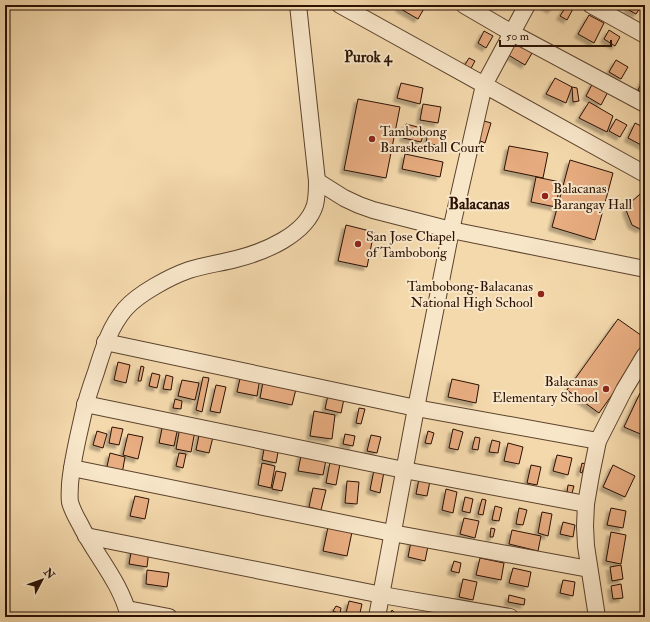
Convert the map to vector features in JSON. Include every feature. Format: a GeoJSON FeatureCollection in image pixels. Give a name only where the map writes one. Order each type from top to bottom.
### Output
{"type":"FeatureCollection","features":[{"type":"Feature","properties":{"kind":"street"},"geometry":{"type":"LineString","coordinates":[[169,617],[128,613],[114,580],[86,536],[74,512],[70,501],[72,468],[86,404],[105,342],[115,323],[126,308],[143,294],[189,270],[238,259],[281,242],[304,224],[311,215],[315,204],[317,181],[298,5]]}},
{"type":"Feature","properties":{"kind":"street"},"geometry":{"type":"LineString","coordinates":[[340,5],[645,174]]}},
{"type":"Feature","properties":{"kind":"street"},"geometry":{"type":"LineString","coordinates":[[464,5],[512,33],[645,104]]}},
{"type":"Feature","properties":{"kind":"street"},"geometry":{"type":"LineString","coordinates":[[377,617],[451,230],[484,85],[527,5]]}},
{"type":"Feature","properties":{"kind":"street"},"geometry":{"type":"LineString","coordinates":[[591,5],[645,35]]}},
{"type":"Feature","properties":{"kind":"street"},"geometry":{"type":"LineString","coordinates":[[317,181],[344,198],[373,210],[451,230],[645,269]]}},
{"type":"Feature","properties":{"kind":"street"},"geometry":{"type":"LineString","coordinates":[[105,342],[416,408],[598,441]]}},
{"type":"Feature","properties":{"kind":"street"},"geometry":{"type":"LineString","coordinates":[[597,617],[585,533],[586,504],[591,475],[598,441],[624,390],[645,356]]}},
{"type":"Feature","properties":{"kind":"street"},"geometry":{"type":"LineString","coordinates":[[86,404],[404,470],[586,504]]}},
{"type":"Feature","properties":{"kind":"street"},"geometry":{"type":"LineString","coordinates":[[72,468],[392,533],[589,568]]}},
{"type":"Feature","properties":{"kind":"street"},"geometry":{"type":"LineString","coordinates":[[86,536],[382,595],[510,617]]}},
{"type":"Feature","properties":{"kind":"building"},"geometry":{"type":"Polygon","coordinates":[[[401,5],[426,5],[418,19],[399,8],[401,5]]]}},
{"type":"Feature","properties":{"kind":"building"},"geometry":{"type":"Polygon","coordinates":[[[543,5],[554,5],[551,10],[543,5]]]}},
{"type":"Feature","properties":{"kind":"building"},"geometry":{"type":"Polygon","coordinates":[[[567,5],[575,5],[567,20],[560,16],[567,5]]]}},
{"type":"Feature","properties":{"kind":"building"},"geometry":{"type":"Polygon","coordinates":[[[614,5],[623,5],[621,9],[614,5]]]}},
{"type":"Feature","properties":{"kind":"building"},"geometry":{"type":"Polygon","coordinates":[[[629,5],[635,5],[640,8],[636,14],[627,9],[629,5]]]}},
{"type":"Feature","properties":{"kind":"building"},"geometry":{"type":"Polygon","coordinates":[[[589,15],[604,23],[594,43],[578,34],[589,15]]]}},
{"type":"Feature","properties":{"kind":"building"},"geometry":{"type":"Polygon","coordinates":[[[609,30],[620,37],[615,46],[604,39],[609,30]]]}},
{"type":"Feature","properties":{"kind":"building"},"geometry":{"type":"Polygon","coordinates":[[[484,31],[493,36],[486,48],[478,43],[484,31]]]}},
{"type":"Feature","properties":{"kind":"building"},"geometry":{"type":"Polygon","coordinates":[[[514,37],[535,48],[525,65],[505,53],[514,37]]]}},
{"type":"Feature","properties":{"kind":"building"},"geometry":{"type":"Polygon","coordinates":[[[469,58],[475,61],[469,72],[463,68],[469,58]]]}},
{"type":"Feature","properties":{"kind":"building"},"geometry":{"type":"Polygon","coordinates":[[[616,60],[628,67],[621,79],[609,72],[616,60]]]}},
{"type":"Feature","properties":{"kind":"building"},"geometry":{"type":"Polygon","coordinates":[[[645,77],[645,94],[638,90],[645,77]]]}},
{"type":"Feature","properties":{"kind":"building"},"geometry":{"type":"Polygon","coordinates":[[[555,78],[572,87],[566,103],[546,94],[555,78]]]}},
{"type":"Feature","properties":{"kind":"building"},"geometry":{"type":"Polygon","coordinates":[[[595,79],[610,88],[601,105],[586,96],[595,79]]]}},
{"type":"Feature","properties":{"kind":"building"},"geometry":{"type":"Polygon","coordinates":[[[401,83],[423,88],[420,104],[397,98],[401,83]]]}},
{"type":"Feature","properties":{"kind":"building"},"geometry":{"type":"Polygon","coordinates":[[[572,87],[577,88],[579,101],[573,102],[572,87]]]}},
{"type":"Feature","properties":{"kind":"building","name":"Tambobong Barasketball Court"},"geometry":{"type":"Polygon","coordinates":[[[358,99],[400,107],[386,178],[344,170],[358,99]]]}},
{"type":"Feature","properties":{"kind":"building"},"geometry":{"type":"Polygon","coordinates":[[[589,102],[613,116],[607,132],[579,118],[589,102]]]}},
{"type":"Feature","properties":{"kind":"building"},"geometry":{"type":"Polygon","coordinates":[[[423,104],[441,107],[438,123],[420,120],[423,104]]]}},
{"type":"Feature","properties":{"kind":"building"},"geometry":{"type":"Polygon","coordinates":[[[616,119],[627,125],[620,137],[609,131],[616,119]]]}},
{"type":"Feature","properties":{"kind":"building"},"geometry":{"type":"Polygon","coordinates":[[[484,121],[491,123],[485,143],[478,140],[484,121]]]}},
{"type":"Feature","properties":{"kind":"building"},"geometry":{"type":"Polygon","coordinates":[[[635,123],[645,128],[645,147],[628,138],[635,123]]]}},
{"type":"Feature","properties":{"kind":"building"},"geometry":{"type":"Polygon","coordinates":[[[406,124],[425,129],[421,142],[403,138],[406,124]]]}},
{"type":"Feature","properties":{"kind":"building"},"geometry":{"type":"Polygon","coordinates":[[[428,132],[443,135],[441,146],[426,143],[428,132]]]}},
{"type":"Feature","properties":{"kind":"building"},"geometry":{"type":"Polygon","coordinates":[[[509,146],[548,153],[543,178],[504,170],[509,146]]]}},
{"type":"Feature","properties":{"kind":"building"},"geometry":{"type":"Polygon","coordinates":[[[405,154],[443,162],[440,177],[402,169],[405,154]]]}},
{"type":"Feature","properties":{"kind":"building"},"geometry":{"type":"Polygon","coordinates":[[[570,160],[613,173],[595,240],[552,227],[570,160]]]}},
{"type":"Feature","properties":{"kind":"building","name":"Balacanas Barangay Hall"},"geometry":{"type":"Polygon","coordinates":[[[536,177],[560,182],[556,207],[531,202],[536,177]]]}},
{"type":"Feature","properties":{"kind":"building"},"geometry":{"type":"Polygon","coordinates":[[[645,190],[645,226],[640,229],[632,225],[626,210],[631,202],[645,190]]]}},
{"type":"Feature","properties":{"kind":"building"},"geometry":{"type":"Polygon","coordinates":[[[346,225],[374,232],[367,267],[338,261],[346,225]]]}},
{"type":"Feature","properties":{"kind":"building"},"geometry":{"type":"Polygon","coordinates":[[[618,319],[645,338],[645,349],[599,413],[567,390],[618,319]]]}},
{"type":"Feature","properties":{"kind":"building"},"geometry":{"type":"Polygon","coordinates":[[[118,362],[130,365],[126,383],[114,380],[118,362]]]}},
{"type":"Feature","properties":{"kind":"building"},"geometry":{"type":"Polygon","coordinates":[[[141,366],[144,367],[141,381],[138,381],[141,366]]]}},
{"type":"Feature","properties":{"kind":"building"},"geometry":{"type":"Polygon","coordinates":[[[152,373],[160,375],[157,388],[149,386],[152,373]]]}},
{"type":"Feature","properties":{"kind":"building"},"geometry":{"type":"Polygon","coordinates":[[[241,374],[260,378],[257,396],[237,392],[241,374]]]}},
{"type":"Feature","properties":{"kind":"building"},"geometry":{"type":"Polygon","coordinates":[[[166,375],[173,377],[171,390],[163,389],[166,375]]]}},
{"type":"Feature","properties":{"kind":"building"},"geometry":{"type":"Polygon","coordinates":[[[203,377],[209,378],[202,412],[196,410],[203,377]]]}},
{"type":"Feature","properties":{"kind":"building"},"geometry":{"type":"Polygon","coordinates":[[[264,377],[297,385],[292,405],[260,398],[264,377]]]}},
{"type":"Feature","properties":{"kind":"building"},"geometry":{"type":"Polygon","coordinates":[[[452,379],[479,385],[476,403],[448,397],[452,379]]]}},
{"type":"Feature","properties":{"kind":"building"},"geometry":{"type":"Polygon","coordinates":[[[182,380],[199,383],[195,400],[178,396],[182,380]]]}},
{"type":"Feature","properties":{"kind":"building"},"geometry":{"type":"Polygon","coordinates":[[[216,385],[226,387],[220,413],[210,411],[216,385]]]}},
{"type":"Feature","properties":{"kind":"building"},"geometry":{"type":"Polygon","coordinates":[[[640,393],[645,396],[645,436],[624,427],[640,393]]]}},
{"type":"Feature","properties":{"kind":"building"},"geometry":{"type":"Polygon","coordinates":[[[328,395],[344,399],[341,413],[325,409],[328,395]]]}},
{"type":"Feature","properties":{"kind":"building"},"geometry":{"type":"Polygon","coordinates":[[[175,399],[182,401],[181,409],[173,408],[175,399]]]}},
{"type":"Feature","properties":{"kind":"building"},"geometry":{"type":"Polygon","coordinates":[[[359,408],[365,409],[361,424],[356,423],[359,408]]]}},
{"type":"Feature","properties":{"kind":"building"},"geometry":{"type":"Polygon","coordinates":[[[314,411],[335,415],[332,439],[310,436],[314,411]]]}},
{"type":"Feature","properties":{"kind":"building"},"geometry":{"type":"Polygon","coordinates":[[[163,424],[178,427],[174,446],[159,443],[163,424]]]}},
{"type":"Feature","properties":{"kind":"building"},"geometry":{"type":"Polygon","coordinates":[[[112,427],[123,429],[119,445],[109,443],[112,427]]]}},
{"type":"Feature","properties":{"kind":"building"},"geometry":{"type":"Polygon","coordinates":[[[180,427],[195,431],[191,452],[176,449],[180,427]]]}},
{"type":"Feature","properties":{"kind":"building"},"geometry":{"type":"Polygon","coordinates":[[[453,429],[463,432],[458,450],[449,448],[453,429]]]}},
{"type":"Feature","properties":{"kind":"building"},"geometry":{"type":"Polygon","coordinates":[[[200,430],[214,433],[209,453],[196,450],[200,430]]]}},
{"type":"Feature","properties":{"kind":"building"},"geometry":{"type":"Polygon","coordinates":[[[97,431],[107,434],[103,448],[93,445],[97,431]]]}},
{"type":"Feature","properties":{"kind":"building"},"geometry":{"type":"Polygon","coordinates":[[[428,431],[434,433],[431,444],[425,443],[428,431]]]}},
{"type":"Feature","properties":{"kind":"building"},"geometry":{"type":"Polygon","coordinates":[[[128,434],[143,437],[138,459],[123,455],[128,434]]]}},
{"type":"Feature","properties":{"kind":"building"},"geometry":{"type":"Polygon","coordinates":[[[345,434],[355,436],[353,446],[343,444],[345,434]]]}},
{"type":"Feature","properties":{"kind":"building"},"geometry":{"type":"Polygon","coordinates":[[[371,435],[381,437],[377,453],[367,451],[371,435]]]}},
{"type":"Feature","properties":{"kind":"building"},"geometry":{"type":"Polygon","coordinates":[[[475,437],[480,438],[478,450],[472,449],[475,437]]]}},
{"type":"Feature","properties":{"kind":"building"},"geometry":{"type":"Polygon","coordinates":[[[492,440],[500,442],[498,453],[489,452],[492,440]]]}},
{"type":"Feature","properties":{"kind":"building"},"geometry":{"type":"Polygon","coordinates":[[[508,443],[523,447],[519,464],[504,461],[508,443]]]}},
{"type":"Feature","properties":{"kind":"building"},"geometry":{"type":"Polygon","coordinates":[[[265,444],[279,447],[276,463],[262,460],[265,444]]]}},
{"type":"Feature","properties":{"kind":"building"},"geometry":{"type":"Polygon","coordinates":[[[302,451],[327,455],[323,475],[298,471],[302,451]]]}},
{"type":"Feature","properties":{"kind":"building"},"geometry":{"type":"Polygon","coordinates":[[[110,453],[125,457],[122,474],[106,471],[110,453]]]}},
{"type":"Feature","properties":{"kind":"building"},"geometry":{"type":"Polygon","coordinates":[[[179,453],[186,454],[183,468],[176,466],[179,453]]]}},
{"type":"Feature","properties":{"kind":"building"},"geometry":{"type":"Polygon","coordinates":[[[557,455],[572,458],[568,475],[553,471],[557,455]]]}},
{"type":"Feature","properties":{"kind":"building"},"geometry":{"type":"Polygon","coordinates":[[[330,462],[340,464],[336,485],[326,483],[330,462]]]}},
{"type":"Feature","properties":{"kind":"building"},"geometry":{"type":"Polygon","coordinates":[[[262,463],[275,466],[271,488],[258,485],[262,463]]]}},
{"type":"Feature","properties":{"kind":"building"},"geometry":{"type":"Polygon","coordinates":[[[582,463],[585,464],[582,473],[580,472],[582,463]]]}},
{"type":"Feature","properties":{"kind":"building"},"geometry":{"type":"Polygon","coordinates":[[[531,465],[541,467],[537,485],[527,483],[531,465]]]}},
{"type":"Feature","properties":{"kind":"building"},"geometry":{"type":"Polygon","coordinates":[[[613,465],[635,476],[625,497],[603,487],[613,465]]]}},
{"type":"Feature","properties":{"kind":"building"},"geometry":{"type":"Polygon","coordinates":[[[374,470],[384,472],[380,493],[370,490],[374,470]]]}},
{"type":"Feature","properties":{"kind":"building"},"geometry":{"type":"Polygon","coordinates":[[[276,471],[286,473],[282,491],[272,489],[276,471]]]}},
{"type":"Feature","properties":{"kind":"building"},"geometry":{"type":"Polygon","coordinates":[[[419,479],[430,481],[427,496],[416,494],[419,479]]]}},
{"type":"Feature","properties":{"kind":"building"},"geometry":{"type":"Polygon","coordinates":[[[347,481],[359,482],[357,504],[345,503],[347,481]]]}},
{"type":"Feature","properties":{"kind":"building"},"geometry":{"type":"Polygon","coordinates":[[[568,485],[574,486],[572,493],[567,492],[568,485]]]}},
{"type":"Feature","properties":{"kind":"building"},"geometry":{"type":"Polygon","coordinates":[[[313,488],[326,490],[321,510],[309,507],[313,488]]]}},
{"type":"Feature","properties":{"kind":"building"},"geometry":{"type":"Polygon","coordinates":[[[446,489],[457,492],[453,513],[442,510],[446,489]]]}},
{"type":"Feature","properties":{"kind":"building"},"geometry":{"type":"Polygon","coordinates":[[[135,496],[149,499],[145,519],[130,516],[135,496]]]}},
{"type":"Feature","properties":{"kind":"building"},"geometry":{"type":"Polygon","coordinates":[[[465,497],[473,499],[470,513],[462,511],[465,497]]]}},
{"type":"Feature","properties":{"kind":"building"},"geometry":{"type":"Polygon","coordinates":[[[482,499],[486,500],[483,515],[478,514],[482,499]]]}},
{"type":"Feature","properties":{"kind":"building"},"geometry":{"type":"Polygon","coordinates":[[[495,506],[502,508],[499,521],[492,520],[495,506]]]}},
{"type":"Feature","properties":{"kind":"building"},"geometry":{"type":"Polygon","coordinates":[[[519,508],[527,510],[523,525],[516,524],[519,508]]]}},
{"type":"Feature","properties":{"kind":"building"},"geometry":{"type":"Polygon","coordinates":[[[611,508],[626,511],[623,528],[607,525],[611,508]]]}},
{"type":"Feature","properties":{"kind":"building"},"geometry":{"type":"Polygon","coordinates":[[[542,512],[552,514],[548,536],[538,533],[542,512]]]}},
{"type":"Feature","properties":{"kind":"building"},"geometry":{"type":"Polygon","coordinates":[[[464,518],[479,521],[475,538],[460,534],[464,518]]]}},
{"type":"Feature","properties":{"kind":"building"},"geometry":{"type":"Polygon","coordinates":[[[563,522],[575,525],[573,537],[560,534],[563,522]]]}},
{"type":"Feature","properties":{"kind":"building"},"geometry":{"type":"Polygon","coordinates":[[[328,527],[352,532],[347,556],[323,551],[328,527]]]}},
{"type":"Feature","properties":{"kind":"building"},"geometry":{"type":"Polygon","coordinates":[[[491,528],[495,529],[493,537],[490,537],[491,528]]]}},
{"type":"Feature","properties":{"kind":"building"},"geometry":{"type":"Polygon","coordinates":[[[512,530],[541,536],[538,551],[509,544],[512,530]]]}},
{"type":"Feature","properties":{"kind":"building"},"geometry":{"type":"Polygon","coordinates":[[[611,532],[626,535],[621,564],[606,561],[611,532]]]}},
{"type":"Feature","properties":{"kind":"building"},"geometry":{"type":"Polygon","coordinates":[[[412,537],[429,541],[425,561],[408,557],[412,537]]]}},
{"type":"Feature","properties":{"kind":"building"},"geometry":{"type":"Polygon","coordinates":[[[132,547],[149,550],[147,567],[129,564],[132,547]]]}},
{"type":"Feature","properties":{"kind":"building"},"geometry":{"type":"Polygon","coordinates":[[[480,558],[504,563],[501,580],[476,575],[480,558]]]}},
{"type":"Feature","properties":{"kind":"building"},"geometry":{"type":"Polygon","coordinates":[[[454,561],[461,563],[459,573],[451,571],[454,561]]]}},
{"type":"Feature","properties":{"kind":"building"},"geometry":{"type":"Polygon","coordinates":[[[621,565],[623,579],[612,581],[610,567],[621,565]]]}},
{"type":"Feature","properties":{"kind":"building"},"geometry":{"type":"Polygon","coordinates":[[[513,568],[531,572],[528,587],[509,583],[513,568]]]}},
{"type":"Feature","properties":{"kind":"building"},"geometry":{"type":"Polygon","coordinates":[[[147,570],[169,573],[167,587],[146,584],[147,570]]]}},
{"type":"Feature","properties":{"kind":"building"},"geometry":{"type":"Polygon","coordinates":[[[463,579],[477,582],[473,600],[459,597],[463,579]]]}},
{"type":"Feature","properties":{"kind":"building"},"geometry":{"type":"Polygon","coordinates":[[[563,580],[575,582],[573,596],[560,593],[563,580]]]}},
{"type":"Feature","properties":{"kind":"building"},"geometry":{"type":"Polygon","coordinates":[[[621,584],[623,598],[613,599],[611,586],[621,584]]]}},
{"type":"Feature","properties":{"kind":"building"},"geometry":{"type":"Polygon","coordinates":[[[509,595],[525,599],[524,605],[508,602],[509,595]]]}},
{"type":"Feature","properties":{"kind":"building"},"geometry":{"type":"Polygon","coordinates":[[[349,601],[362,604],[359,617],[345,617],[349,601]]]}},
{"type":"Feature","properties":{"kind":"building"},"geometry":{"type":"Polygon","coordinates":[[[336,606],[341,608],[340,614],[333,611],[336,606]]]}},
{"type":"Feature","properties":{"kind":"building"},"geometry":{"type":"Polygon","coordinates":[[[392,610],[399,617],[389,617],[392,610]]]}},
{"type":"Feature","properties":{"kind":"building"},"geometry":{"type":"Polygon","coordinates":[[[430,613],[442,616],[429,617],[430,613]]]}},
{"type":"Feature","properties":{"kind":"place","name":"Tambobong Barasketball Court"},"geometry":{"type":"Point","coordinates":[372,139]}},
{"type":"Feature","properties":{"kind":"place","name":"Balacanas Barangay Hall"},"geometry":{"type":"Point","coordinates":[545,196]}},
{"type":"Feature","properties":{"kind":"place","name":"San Jose Chapel of Tambobong"},"geometry":{"type":"Point","coordinates":[358,244]}},
{"type":"Feature","properties":{"kind":"place","name":"Tambobong-Balacanas National High School"},"geometry":{"type":"Point","coordinates":[541,294]}},
{"type":"Feature","properties":{"kind":"place","name":"Balacanas Elementary School"},"geometry":{"type":"Point","coordinates":[606,389]}},
{"type":"Feature","properties":{"kind":"district","name":"Purok 4"},"geometry":{"type":"Point","coordinates":[368,57]}},
{"type":"Feature","properties":{"kind":"district","name":"Balacanas"},"geometry":{"type":"Point","coordinates":[479,203]}}]}
